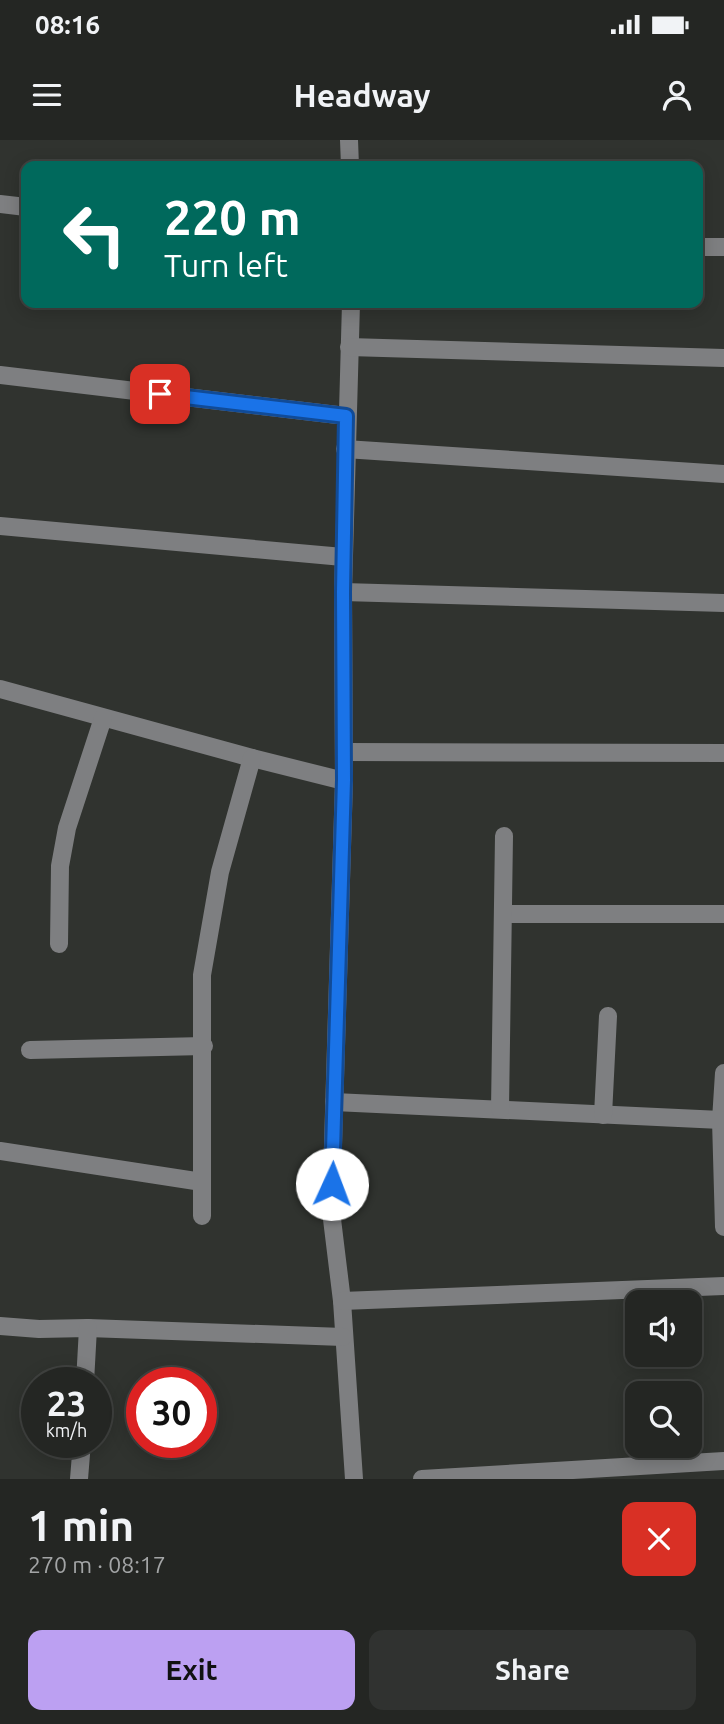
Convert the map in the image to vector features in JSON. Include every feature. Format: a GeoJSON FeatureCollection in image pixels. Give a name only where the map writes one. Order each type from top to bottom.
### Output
{"type":"FeatureCollection","features":[{"type":"Feature","properties":{"kind":"street"},"geometry":{"type":"LineString","coordinates":[[349,140],[350,161]]}},
{"type":"Feature","properties":{"kind":"street"},"geometry":{"type":"LineString","coordinates":[[0,205],[21,207]]}},
{"type":"Feature","properties":{"kind":"street"},"geometry":{"type":"LineString","coordinates":[[703,247],[724,247]]}},
{"type":"Feature","properties":{"kind":"street"},"geometry":{"type":"LineString","coordinates":[[351,308],[343,557],[344,780],[331,1211],[342,1301],[354,1479]]}},
{"type":"Feature","properties":{"kind":"street"},"geometry":{"type":"LineString","coordinates":[[349,347],[724,358]]}},
{"type":"Feature","properties":{"kind":"street"},"geometry":{"type":"LineString","coordinates":[[0,375],[346,416]]}},
{"type":"Feature","properties":{"kind":"street"},"geometry":{"type":"LineString","coordinates":[[345,449],[724,474]]}},
{"type":"Feature","properties":{"kind":"street"},"geometry":{"type":"LineString","coordinates":[[0,526],[343,557]]}},
{"type":"Feature","properties":{"kind":"street"},"geometry":{"type":"LineString","coordinates":[[343,592],[724,603]]}},
{"type":"Feature","properties":{"kind":"street"},"geometry":{"type":"LineString","coordinates":[[0,690],[344,780]]}},
{"type":"Feature","properties":{"kind":"street"},"geometry":{"type":"LineString","coordinates":[[59,944],[60,866],[66,828],[103,718]]}},
{"type":"Feature","properties":{"kind":"street"},"geometry":{"type":"LineString","coordinates":[[344,752],[724,753]]}},
{"type":"Feature","properties":{"kind":"street"},"geometry":{"type":"LineString","coordinates":[[202,1216],[202,975],[220,872],[253,758]]}},
{"type":"Feature","properties":{"kind":"street"},"geometry":{"type":"LineString","coordinates":[[500,1109],[504,835]]}},
{"type":"Feature","properties":{"kind":"street"},"geometry":{"type":"LineString","coordinates":[[503,914],[724,914]]}},
{"type":"Feature","properties":{"kind":"street"},"geometry":{"type":"LineString","coordinates":[[603,1115],[608,1016]]}},
{"type":"Feature","properties":{"kind":"street"},"geometry":{"type":"LineString","coordinates":[[30,1050],[204,1046]]}},
{"type":"Feature","properties":{"kind":"street"},"geometry":{"type":"LineString","coordinates":[[724,1073],[724,1227]]}},
{"type":"Feature","properties":{"kind":"street"},"geometry":{"type":"LineString","coordinates":[[334,1102],[603,1115],[722,1128]]}},
{"type":"Feature","properties":{"kind":"street"},"geometry":{"type":"LineString","coordinates":[[0,1151],[202,1182]]}},
{"type":"Feature","properties":{"kind":"street"},"geometry":{"type":"LineString","coordinates":[[342,1301],[724,1286]]}},
{"type":"Feature","properties":{"kind":"street"},"geometry":{"type":"LineString","coordinates":[[0,1326],[343,1337]]}},
{"type":"Feature","properties":{"kind":"street"},"geometry":{"type":"LineString","coordinates":[[86,1367],[88,1328]]}},
{"type":"Feature","properties":{"kind":"street"},"geometry":{"type":"LineString","coordinates":[[79,1479],[81,1458]]}},
{"type":"Feature","properties":{"kind":"street"},"geometry":{"type":"LineString","coordinates":[[422,1479],[724,1461]]}},
{"type":"Feature","properties":{"kind":"route"},"geometry":{"type":"LineString","coordinates":[[160,394],[346,416],[344,780],[332,1184]]}}]}
